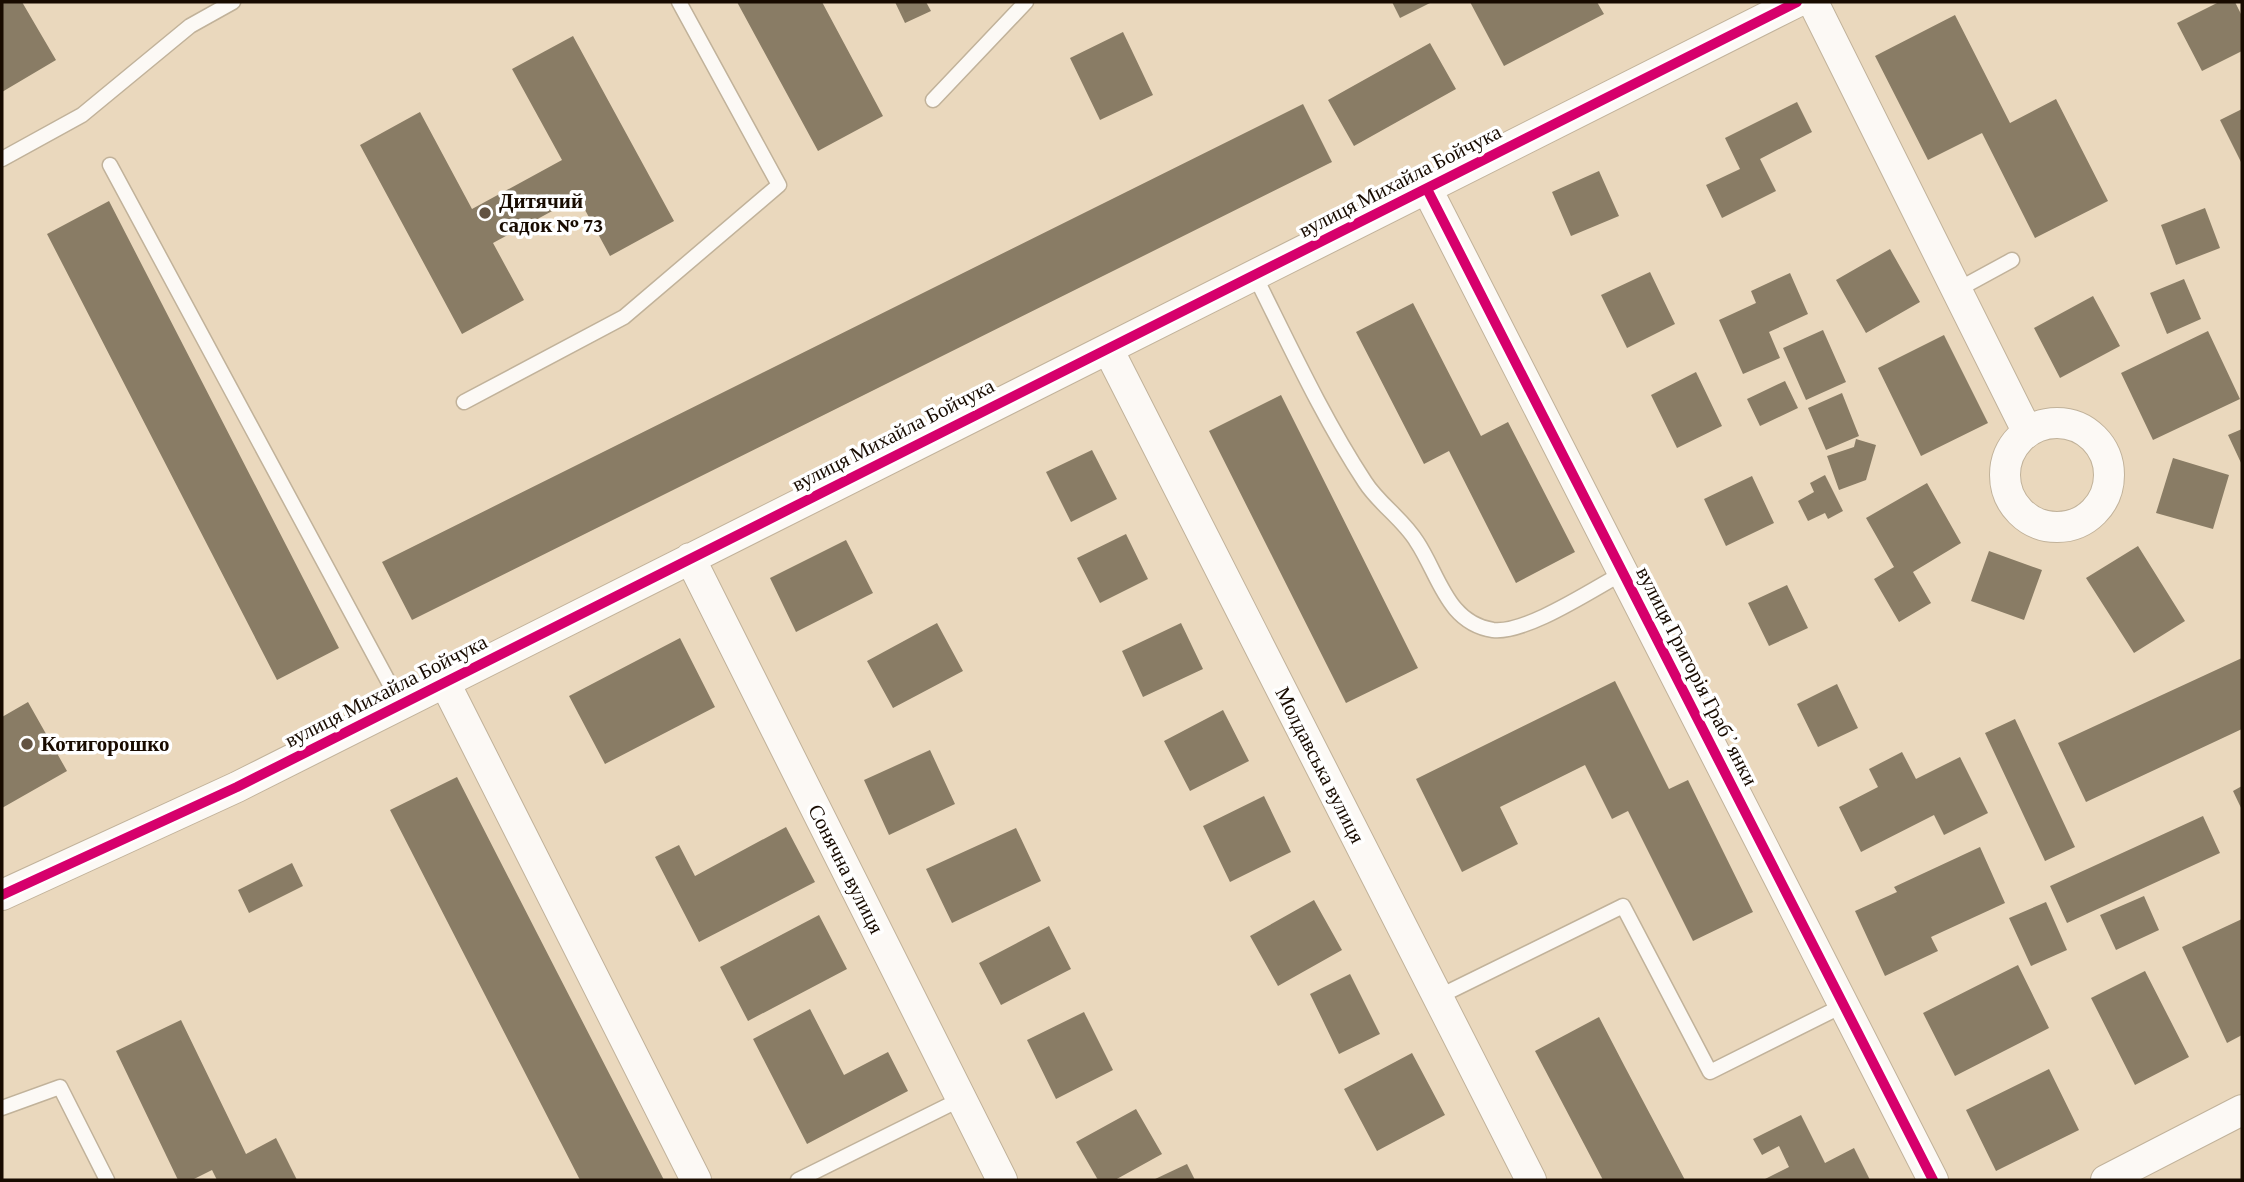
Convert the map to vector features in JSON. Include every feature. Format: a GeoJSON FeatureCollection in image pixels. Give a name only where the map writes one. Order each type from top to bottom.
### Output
{"type":"FeatureCollection","features":[{"type":"Feature","properties":{"kind":"street","name":"вулиця Михайла Бойчука"},"geometry":{"type":"LineString","coordinates":[[2,895],[237,787],[1797,2]]}},
{"type":"Feature","properties":{"kind":"street"},"geometry":{"type":"LineString","coordinates":[[1813,2],[2027,431]]}},
{"type":"Feature","properties":{"kind":"street","name":"вулиця Григорія Грабʼянки"},"geometry":{"type":"LineString","coordinates":[[1427,189],[1933,1180]]}},
{"type":"Feature","properties":{"kind":"street","name":"Молдавська вулиця"},"geometry":{"type":"LineString","coordinates":[[1108,349],[1531,1180]]}},
{"type":"Feature","properties":{"kind":"street","name":"Сонячна вулиця"},"geometry":{"type":"LineString","coordinates":[[690,558],[1002,1180]]}},
{"type":"Feature","properties":{"kind":"street"},"geometry":{"type":"LineString","coordinates":[[445,683],[696,1180]]}},
{"type":"Feature","properties":{"kind":"street"},"geometry":{"type":"LineString","coordinates":[[2106,1180],[2242,1110]]}},
{"type":"Feature","properties":{"kind":"lane"},"geometry":{"type":"LineString","coordinates":[[2,159],[82,115],[190,26],[233,2]]}},
{"type":"Feature","properties":{"kind":"lane"},"geometry":{"type":"LineString","coordinates":[[464,402],[624,317],[779,185],[679,2]]}},
{"type":"Feature","properties":{"kind":"lane"},"geometry":{"type":"LineString","coordinates":[[933,100],[1026,2]]}},
{"type":"Feature","properties":{"kind":"lane"},"geometry":{"type":"LineString","coordinates":[[110,165],[401,705]]}},
{"type":"Feature","properties":{"kind":"lane"},"geometry":{"type":"LineString","coordinates":[[1957,290],[2012,260]]}},
{"type":"Feature","properties":{"kind":"lane"},"geometry":{"type":"LineString","coordinates":[[1255,276],[1308,382],[1361,475],[1413,536],[1445,596],[1460,615],[1471,623],[1494,630],[1518,628],[1623,573]]}},
{"type":"Feature","properties":{"kind":"lane"},"geometry":{"type":"LineString","coordinates":[[1438,997],[1623,906],[1710,1072],[1844,1006]]}},
{"type":"Feature","properties":{"kind":"lane"},"geometry":{"type":"LineString","coordinates":[[2,1108],[60,1087],[107,1180]]}},
{"type":"Feature","properties":{"kind":"lane"},"geometry":{"type":"LineString","coordinates":[[798,1180],[961,1099]]}},
{"type":"Feature","properties":{"kind":"building"},"geometry":{"type":"Polygon","coordinates":[[[2,2],[22,2],[56,60],[2,92],[2,2]]]}},
{"type":"Feature","properties":{"kind":"building"},"geometry":{"type":"Polygon","coordinates":[[[737,2],[822,2],[883,116],[818,151],[737,2]]]}},
{"type":"Feature","properties":{"kind":"building"},"geometry":{"type":"Polygon","coordinates":[[[895,2],[926,2],[931,11],[905,23],[895,2]]]}},
{"type":"Feature","properties":{"kind":"building"},"geometry":{"type":"Polygon","coordinates":[[[1392,2],[1432,2],[1400,18],[1392,2]]]}},
{"type":"Feature","properties":{"kind":"building"},"geometry":{"type":"Polygon","coordinates":[[[1470,2],[1597,2],[1604,14],[1504,66],[1470,2]]]}},
{"type":"Feature","properties":{"kind":"building"},"geometry":{"type":"Polygon","coordinates":[[[2219,2],[2235,2],[2242,16],[2242,51],[2202,71],[2177,23],[2219,2]]]}},
{"type":"Feature","properties":{"kind":"building"},"geometry":{"type":"Polygon","coordinates":[[[1955,15],[2010,123],[2056,99],[2108,201],[2035,238],[1982,133],[1928,160],[1875,56],[1955,15]]]}},
{"type":"Feature","properties":{"kind":"building"},"geometry":{"type":"Polygon","coordinates":[[[1123,32],[1153,95],[1100,120],[1070,58],[1123,32]]]}},
{"type":"Feature","properties":{"kind":"building"},"geometry":{"type":"Polygon","coordinates":[[[573,36],[674,221],[610,256],[578,197],[493,243],[524,300],[462,334],[360,145],[420,112],[472,209],[562,160],[512,69],[573,36]]]}},
{"type":"Feature","properties":{"kind":"building"},"geometry":{"type":"Polygon","coordinates":[[[1430,43],[1456,89],[1354,146],[1328,100],[1430,43]]]}},
{"type":"Feature","properties":{"kind":"building"},"geometry":{"type":"Polygon","coordinates":[[[1797,102],[1812,132],[1760,159],[1776,191],[1722,218],[1706,185],[1740,169],[1725,138],[1797,102]]]}},
{"type":"Feature","properties":{"kind":"building"},"geometry":{"type":"Polygon","coordinates":[[[1303,104],[1332,162],[412,620],[382,562],[1303,104]]]}},
{"type":"Feature","properties":{"kind":"building"},"geometry":{"type":"Polygon","coordinates":[[[2242,109],[2242,164],[2220,120],[2242,109]]]}},
{"type":"Feature","properties":{"kind":"building"},"geometry":{"type":"Polygon","coordinates":[[[1599,171],[1619,216],[1571,236],[1552,192],[1599,171]]]}},
{"type":"Feature","properties":{"kind":"building"},"geometry":{"type":"Polygon","coordinates":[[[109,201],[339,648],[277,680],[47,234],[109,201]]]}},
{"type":"Feature","properties":{"kind":"building"},"geometry":{"type":"Polygon","coordinates":[[[2205,208],[2220,248],[2176,265],[2161,225],[2205,208]]]}},
{"type":"Feature","properties":{"kind":"building"},"geometry":{"type":"Polygon","coordinates":[[[1890,249],[1920,302],[1866,333],[1836,280],[1890,249]]]}},
{"type":"Feature","properties":{"kind":"building"},"geometry":{"type":"Polygon","coordinates":[[[1650,272],[1675,324],[1627,348],[1601,295],[1650,272]]]}},
{"type":"Feature","properties":{"kind":"building"},"geometry":{"type":"Polygon","coordinates":[[[1790,273],[1808,314],[1769,332],[1780,358],[1743,374],[1719,320],[1756,303],[1751,291],[1790,273]]]}},
{"type":"Feature","properties":{"kind":"building"},"geometry":{"type":"Polygon","coordinates":[[[2184,279],[2201,319],[2167,334],[2150,293],[2184,279]]]}},
{"type":"Feature","properties":{"kind":"building"},"geometry":{"type":"Polygon","coordinates":[[[2093,296],[2120,346],[2060,378],[2034,328],[2093,296]]]}},
{"type":"Feature","properties":{"kind":"building"},"geometry":{"type":"Polygon","coordinates":[[[1413,303],[1481,436],[1508,422],[1575,552],[1516,583],[1449,451],[1424,464],[1356,332],[1413,303]]]}},
{"type":"Feature","properties":{"kind":"building"},"geometry":{"type":"Polygon","coordinates":[[[1823,330],[1846,382],[1806,400],[1783,348],[1823,330]]]}},
{"type":"Feature","properties":{"kind":"building"},"geometry":{"type":"Polygon","coordinates":[[[2208,331],[2240,399],[2153,440],[2121,373],[2208,331]]]}},
{"type":"Feature","properties":{"kind":"building"},"geometry":{"type":"Polygon","coordinates":[[[1944,335],[1988,423],[1921,456],[1878,368],[1944,335]]]}},
{"type":"Feature","properties":{"kind":"building"},"geometry":{"type":"Polygon","coordinates":[[[1696,372],[1722,426],[1677,448],[1651,395],[1696,372]]]}},
{"type":"Feature","properties":{"kind":"building"},"geometry":{"type":"Polygon","coordinates":[[[1785,381],[1798,408],[1760,426],[1747,399],[1785,381]]]}},
{"type":"Feature","properties":{"kind":"building"},"geometry":{"type":"Polygon","coordinates":[[[1842,393],[1859,436],[1826,450],[1808,408],[1842,393]]]}},
{"type":"Feature","properties":{"kind":"building"},"geometry":{"type":"Polygon","coordinates":[[[1281,395],[1418,668],[1346,703],[1209,431],[1281,395]]]}},
{"type":"Feature","properties":{"kind":"building"},"geometry":{"type":"Polygon","coordinates":[[[2242,429],[2242,465],[2228,435],[2242,429]]]}},
{"type":"Feature","properties":{"kind":"building"},"geometry":{"type":"Polygon","coordinates":[[[1856,439],[1876,445],[1866,480],[1839,490],[1827,456],[1854,447],[1856,439]]]}},
{"type":"Feature","properties":{"kind":"building"},"geometry":{"type":"Polygon","coordinates":[[[1092,450],[1117,499],[1071,522],[1046,472],[1092,450]]]}},
{"type":"Feature","properties":{"kind":"building"},"geometry":{"type":"Polygon","coordinates":[[[2173,458],[2229,475],[2213,529],[2156,513],[2173,458]]]}},
{"type":"Feature","properties":{"kind":"building"},"geometry":{"type":"Polygon","coordinates":[[[1825,475],[1843,511],[1828,519],[1825,513],[1808,521],[1798,501],[1814,492],[1810,483],[1825,475]]]}},
{"type":"Feature","properties":{"kind":"building"},"geometry":{"type":"Polygon","coordinates":[[[1752,476],[1774,523],[1726,546],[1704,499],[1752,476]]]}},
{"type":"Feature","properties":{"kind":"building"},"geometry":{"type":"Polygon","coordinates":[[[1927,483],[1961,543],[1913,572],[1931,603],[1899,622],[1874,579],[1894,567],[1866,518],[1927,483]]]}},
{"type":"Feature","properties":{"kind":"building"},"geometry":{"type":"Polygon","coordinates":[[[1126,534],[1148,579],[1100,603],[1077,558],[1126,534]]]}},
{"type":"Feature","properties":{"kind":"building"},"geometry":{"type":"Polygon","coordinates":[[[846,540],[873,593],[796,632],[770,578],[846,540]]]}},
{"type":"Feature","properties":{"kind":"building"},"geometry":{"type":"Polygon","coordinates":[[[2138,546],[2185,621],[2134,653],[2086,578],[2138,546]]]}},
{"type":"Feature","properties":{"kind":"building"},"geometry":{"type":"Polygon","coordinates":[[[1989,551],[2042,570],[2024,620],[1971,601],[1989,551]]]}},
{"type":"Feature","properties":{"kind":"building"},"geometry":{"type":"Polygon","coordinates":[[[1787,585],[1808,628],[1769,646],[1748,603],[1787,585]]]}},
{"type":"Feature","properties":{"kind":"building"},"geometry":{"type":"Polygon","coordinates":[[[937,623],[963,671],[893,708],[867,661],[937,623]]]}},
{"type":"Feature","properties":{"kind":"building"},"geometry":{"type":"Polygon","coordinates":[[[1181,623],[1203,669],[1143,697],[1122,651],[1181,623]]]}},
{"type":"Feature","properties":{"kind":"building"},"geometry":{"type":"Polygon","coordinates":[[[680,638],[715,707],[605,764],[569,696],[680,638]]]}},
{"type":"Feature","properties":{"kind":"building"},"geometry":{"type":"Polygon","coordinates":[[[2242,658],[2242,729],[2086,802],[2058,743],[2242,658]]]}},
{"type":"Feature","properties":{"kind":"building"},"geometry":{"type":"Polygon","coordinates":[[[1615,681],[1669,789],[1688,780],[1753,912],[1693,941],[1628,811],[1612,819],[1585,765],[1500,807],[1518,844],[1462,872],[1416,779],[1615,681]]]}},
{"type":"Feature","properties":{"kind":"building"},"geometry":{"type":"Polygon","coordinates":[[[1837,684],[1858,728],[1818,747],[1797,704],[1837,684]]]}},
{"type":"Feature","properties":{"kind":"building","name":"Котигорошко"},"geometry":{"type":"Polygon","coordinates":[[[28,702],[67,771],[2,808],[2,717],[28,702]]]}},
{"type":"Feature","properties":{"kind":"building"},"geometry":{"type":"Polygon","coordinates":[[[1223,710],[1249,761],[1190,791],[1164,741],[1223,710]]]}},
{"type":"Feature","properties":{"kind":"building"},"geometry":{"type":"Polygon","coordinates":[[[2015,719],[2075,847],[2045,861],[1985,733],[2015,719]]]}},
{"type":"Feature","properties":{"kind":"building"},"geometry":{"type":"Polygon","coordinates":[[[930,750],[955,804],[889,835],[864,780],[930,750]]]}},
{"type":"Feature","properties":{"kind":"building"},"geometry":{"type":"Polygon","coordinates":[[[1902,752],[1916,779],[1960,757],[1988,813],[1944,835],[1934,815],[1861,852],[1839,807],[1878,787],[1869,769],[1902,752]]]}},
{"type":"Feature","properties":{"kind":"building"},"geometry":{"type":"Polygon","coordinates":[[[457,777],[664,1180],[580,1180],[390,810],[457,777]]]}},
{"type":"Feature","properties":{"kind":"building"},"geometry":{"type":"Polygon","coordinates":[[[2242,786],[2242,810],[2233,791],[2242,786]]]}},
{"type":"Feature","properties":{"kind":"building"},"geometry":{"type":"Polygon","coordinates":[[[1264,796],[1291,852],[1230,882],[1203,826],[1264,796]]]}},
{"type":"Feature","properties":{"kind":"building"},"geometry":{"type":"Polygon","coordinates":[[[2203,816],[2220,853],[2067,923],[2050,886],[2203,816]]]}},
{"type":"Feature","properties":{"kind":"building"},"geometry":{"type":"Polygon","coordinates":[[[786,827],[815,882],[699,942],[655,857],[679,845],[695,876],[786,827]]]}},
{"type":"Feature","properties":{"kind":"building"},"geometry":{"type":"Polygon","coordinates":[[[1016,828],[1041,881],[952,923],[926,869],[1016,828]]]}},
{"type":"Feature","properties":{"kind":"building"},"geometry":{"type":"Polygon","coordinates":[[[1980,847],[2005,903],[1931,937],[1938,951],[1885,976],[1855,911],[1897,892],[1894,887],[1980,847]]]}},
{"type":"Feature","properties":{"kind":"building"},"geometry":{"type":"Polygon","coordinates":[[[292,863],[303,886],[249,913],[238,890],[292,863]]]}},
{"type":"Feature","properties":{"kind":"building"},"geometry":{"type":"Polygon","coordinates":[[[2144,896],[2159,930],[2116,950],[2100,915],[2144,896]]]}},
{"type":"Feature","properties":{"kind":"building"},"geometry":{"type":"Polygon","coordinates":[[[1314,900],[1342,950],[1278,986],[1250,936],[1314,900]]]}},
{"type":"Feature","properties":{"kind":"building"},"geometry":{"type":"Polygon","coordinates":[[[2046,902],[2067,950],[2031,966],[2009,918],[2046,902]]]}},
{"type":"Feature","properties":{"kind":"building"},"geometry":{"type":"Polygon","coordinates":[[[819,915],[847,969],[748,1021],[720,967],[819,915]]]}},
{"type":"Feature","properties":{"kind":"building"},"geometry":{"type":"Polygon","coordinates":[[[2242,919],[2242,1035],[2227,1043],[2182,947],[2242,919]]]}},
{"type":"Feature","properties":{"kind":"building"},"geometry":{"type":"Polygon","coordinates":[[[1049,926],[1071,969],[1001,1005],[979,963],[1049,926]]]}},
{"type":"Feature","properties":{"kind":"building"},"geometry":{"type":"Polygon","coordinates":[[[2018,965],[2049,1028],[1955,1076],[1923,1013],[2018,965]]]}},
{"type":"Feature","properties":{"kind":"building"},"geometry":{"type":"Polygon","coordinates":[[[2145,971],[2189,1057],[2135,1085],[2091,998],[2145,971]]]}},
{"type":"Feature","properties":{"kind":"building"},"geometry":{"type":"Polygon","coordinates":[[[1350,974],[1380,1034],[1339,1054],[1310,994],[1350,974]]]}},
{"type":"Feature","properties":{"kind":"building"},"geometry":{"type":"Polygon","coordinates":[[[810,1009],[844,1075],[888,1052],[908,1091],[807,1144],[753,1039],[810,1009]]]}},
{"type":"Feature","properties":{"kind":"building"},"geometry":{"type":"Polygon","coordinates":[[[1084,1012],[1113,1070],[1056,1099],[1027,1040],[1084,1012]]]}},
{"type":"Feature","properties":{"kind":"building"},"geometry":{"type":"Polygon","coordinates":[[[1599,1017],[1685,1180],[1603,1180],[1535,1051],[1599,1017]]]}},
{"type":"Feature","properties":{"kind":"building"},"geometry":{"type":"Polygon","coordinates":[[[181,1020],[246,1154],[276,1138],[297,1180],[217,1180],[212,1170],[192,1180],[178,1180],[116,1051],[181,1020]]]}},
{"type":"Feature","properties":{"kind":"building"},"geometry":{"type":"Polygon","coordinates":[[[1412,1053],[1445,1115],[1377,1151],[1344,1089],[1412,1053]]]}},
{"type":"Feature","properties":{"kind":"building"},"geometry":{"type":"Polygon","coordinates":[[[2049,1069],[2079,1130],[1996,1171],[1966,1110],[2049,1069]]]}},
{"type":"Feature","properties":{"kind":"building"},"geometry":{"type":"Polygon","coordinates":[[[1136,1109],[1162,1154],[1115,1180],[1098,1180],[1076,1142],[1136,1109]]]}},
{"type":"Feature","properties":{"kind":"building"},"geometry":{"type":"Polygon","coordinates":[[[1801,1115],[1825,1163],[1854,1148],[1870,1180],[1763,1180],[1789,1167],[1779,1146],[1762,1155],[1753,1139],[1801,1115]]]}},
{"type":"Feature","properties":{"kind":"building"},"geometry":{"type":"Polygon","coordinates":[[[1187,1164],[1195,1180],[1153,1180],[1187,1164]]]}},
{"type":"Feature","properties":{"kind":"cycle path"},"geometry":{"type":"LineString","coordinates":[[2,895],[237,787],[1797,2]]}},
{"type":"Feature","properties":{"kind":"cycle path"},"geometry":{"type":"LineString","coordinates":[[1427,189],[1933,1180]]}},
{"type":"Feature","properties":{"kind":"place","name":"Дитячий садок № 73"},"geometry":{"type":"Point","coordinates":[485,213]}},
{"type":"Feature","properties":{"kind":"place","name":"Котигорошко"},"geometry":{"type":"Point","coordinates":[27,744]}}]}
